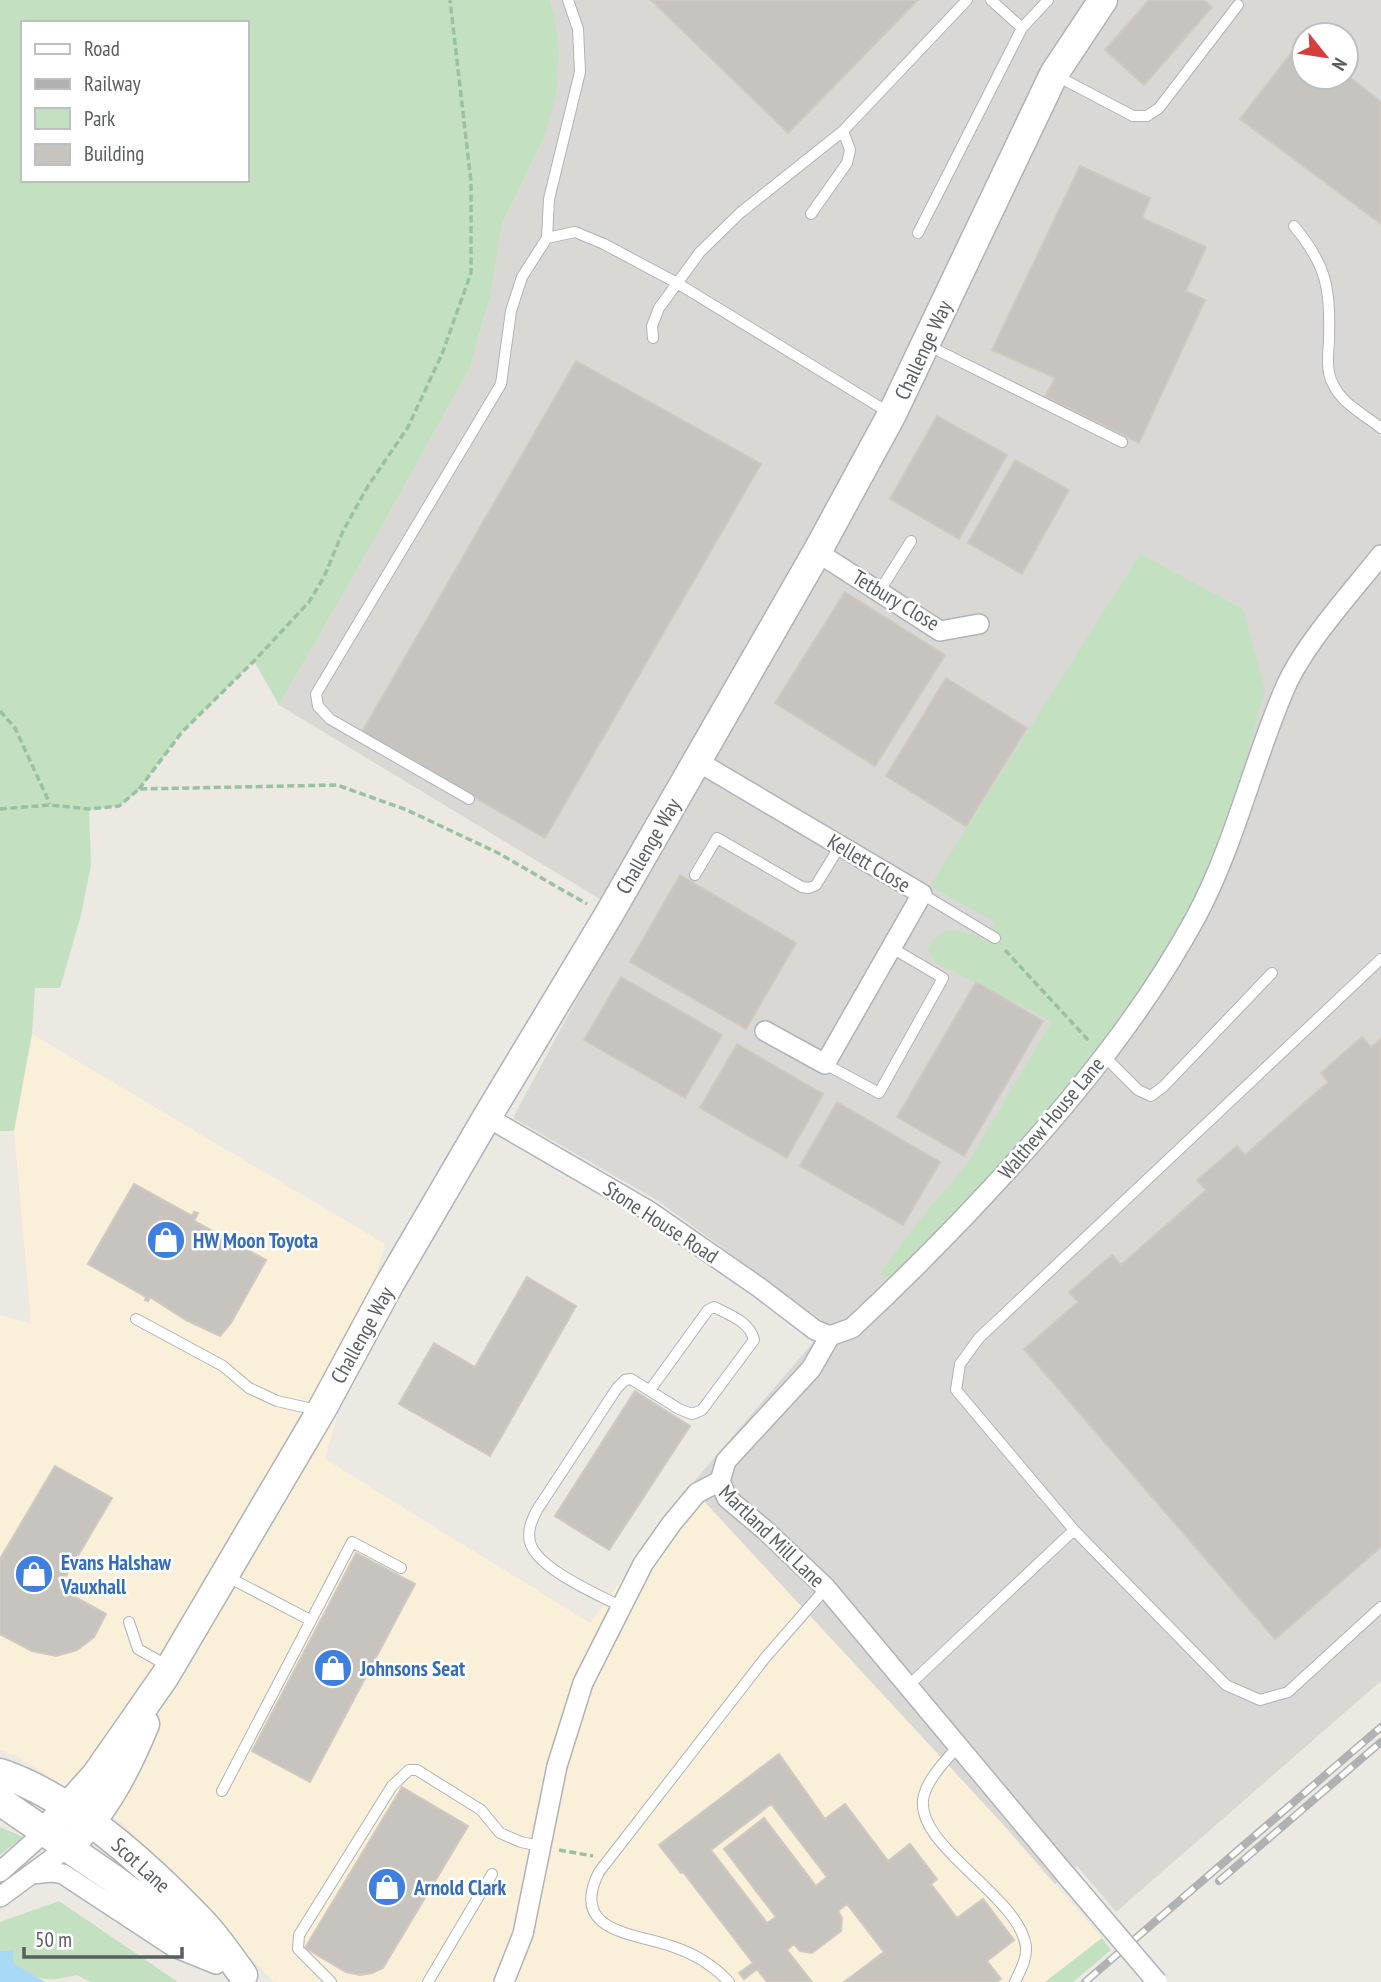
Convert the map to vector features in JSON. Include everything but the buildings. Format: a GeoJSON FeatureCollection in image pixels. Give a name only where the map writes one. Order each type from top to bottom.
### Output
{"type":"FeatureCollection","features":[{"type":"Feature","properties":{"kind":"street","name":"Challenge Way"},"geometry":{"type":"LineString","coordinates":[[67,1807],[96,1775],[168,1672],[321,1411],[389,1285],[608,916],[817,552],[892,414],[1054,74],[1103,0]]}},
{"type":"Feature","properties":{"kind":"street","name":"Tetbury Close"},"geometry":{"type":"LineString","coordinates":[[817,552],[940,631],[979,624]]}},
{"type":"Feature","properties":{"kind":"street","name":"Walthew House Lane"},"geometry":{"type":"LineString","coordinates":[[830,1336],[852,1328],[973,1209],[1064,1107],[1152,991],[1197,914],[1231,837],[1286,686],[1314,639],[1381,555]]}},
{"type":"Feature","properties":{"kind":"street","name":"Kellett Close"},"geometry":{"type":"LineString","coordinates":[[696,761],[922,894],[825,1063]]}},
{"type":"Feature","properties":{"kind":"street"},"geometry":{"type":"LineString","coordinates":[[765,1031],[825,1063]]}},
{"type":"Feature","properties":{"kind":"street","name":"Stone House Road"},"geometry":{"type":"LineString","coordinates":[[487,1117],[649,1211],[815,1330],[830,1336]]}},
{"type":"Feature","properties":{"kind":"street"},"geometry":{"type":"LineString","coordinates":[[720,1481],[726,1461],[811,1369],[830,1336]]}},
{"type":"Feature","properties":{"kind":"street","name":"Martland Mill Lane"},"geometry":{"type":"LineString","coordinates":[[504,1982],[523,1934],[557,1766],[583,1683],[643,1564],[697,1493],[720,1481],[727,1498],[826,1588],[1157,1982]]}},
{"type":"Feature","properties":{"kind":"street","name":"Challenge Way"},"geometry":{"type":"LineString","coordinates":[[91,1822],[128,1765],[168,1672]]}},
{"type":"Feature","properties":{"kind":"street","name":"Scot Lane"},"geometry":{"type":"LineString","coordinates":[[0,1773],[67,1807],[118,1843],[201,1921],[246,1978]]}},
{"type":"Feature","properties":{"kind":"street","name":"Scot Lane"},"geometry":{"type":"LineString","coordinates":[[0,1801],[57,1839],[246,1978]]}},
{"type":"Feature","properties":{"kind":"street"},"geometry":{"type":"LineString","coordinates":[[0,1897],[32,1874],[57,1839],[67,1807]]}},
{"type":"Feature","properties":{"kind":"street","name":"Scot Lane"},"geometry":{"type":"LineString","coordinates":[[57,1839],[91,1822]]}},
{"type":"Feature","properties":{"kind":"street"},"geometry":{"type":"LineString","coordinates":[[0,1872],[57,1839]]}},
{"type":"Feature","properties":{"kind":"street"},"geometry":{"type":"LineString","coordinates":[[32,1874],[51,1871],[63,1874],[173,1947],[246,1978]]}},
{"type":"Feature","properties":{"kind":"lane"},"geometry":{"type":"LineString","coordinates":[[469,799],[330,719],[318,706],[316,694],[501,384],[511,311],[518,288],[522,276],[547,238],[550,199],[580,72],[578,29],[568,0]]}},
{"type":"Feature","properties":{"kind":"lane"},"geometry":{"type":"LineString","coordinates":[[653,338],[652,326],[659,308],[700,252],[740,213],[843,131],[967,0]]}},
{"type":"Feature","properties":{"kind":"lane"},"geometry":{"type":"LineString","coordinates":[[991,0],[1022,28]]}},
{"type":"Feature","properties":{"kind":"lane"},"geometry":{"type":"LineString","coordinates":[[918,233],[1022,28],[1048,0]]}},
{"type":"Feature","properties":{"kind":"lane"},"geometry":{"type":"LineString","coordinates":[[1054,74],[1133,116],[1147,116],[1159,108],[1238,5]]}},
{"type":"Feature","properties":{"kind":"lane"},"geometry":{"type":"LineString","coordinates":[[811,214],[847,163],[850,150],[843,131]]}},
{"type":"Feature","properties":{"kind":"lane"},"geometry":{"type":"LineString","coordinates":[[1294,226],[1312,248],[1327,283],[1328,365],[1332,383],[1341,397],[1381,428]]}},
{"type":"Feature","properties":{"kind":"lane"},"geometry":{"type":"LineString","coordinates":[[547,238],[575,232],[604,244],[677,283],[892,414]]}},
{"type":"Feature","properties":{"kind":"lane"},"geometry":{"type":"LineString","coordinates":[[925,344],[1122,442]]}},
{"type":"Feature","properties":{"kind":"lane"},"geometry":{"type":"LineString","coordinates":[[879,592],[911,541]]}},
{"type":"Feature","properties":{"kind":"lane"},"geometry":{"type":"LineString","coordinates":[[695,875],[716,838],[802,887],[809,888],[816,885],[840,846]]}},
{"type":"Feature","properties":{"kind":"lane"},"geometry":{"type":"LineString","coordinates":[[922,894],[995,938]]}},
{"type":"Feature","properties":{"kind":"lane"},"geometry":{"type":"LineString","coordinates":[[825,1063],[879,1093],[943,978],[892,948]]}},
{"type":"Feature","properties":{"kind":"lane"},"geometry":{"type":"LineString","coordinates":[[1381,959],[979,1338],[960,1364],[956,1390],[1074,1530],[1226,1685],[1260,1700],[1288,1692],[1381,1607]]}},
{"type":"Feature","properties":{"kind":"lane"},"geometry":{"type":"LineString","coordinates":[[1104,1056],[1138,1090],[1151,1096],[1164,1086],[1272,973]]}},
{"type":"Feature","properties":{"kind":"lane"},"geometry":{"type":"LineString","coordinates":[[620,1606],[542,1560],[530,1544],[529,1525],[617,1388],[625,1380],[631,1379],[679,1409],[692,1414],[702,1410],[754,1340],[752,1331],[734,1316],[715,1307],[708,1310],[650,1390]]}},
{"type":"Feature","properties":{"kind":"lane"},"geometry":{"type":"LineString","coordinates":[[135,1319],[223,1366],[249,1388],[277,1401],[321,1411]]}},
{"type":"Feature","properties":{"kind":"lane"},"geometry":{"type":"LineString","coordinates":[[908,1686],[1074,1530]]}},
{"type":"Feature","properties":{"kind":"lane"},"geometry":{"type":"LineString","coordinates":[[222,1791],[352,1542],[401,1568]]}},
{"type":"Feature","properties":{"kind":"lane"},"geometry":{"type":"LineString","coordinates":[[224,1576],[310,1620]]}},
{"type":"Feature","properties":{"kind":"lane"},"geometry":{"type":"LineString","coordinates":[[729,1982],[709,1964],[690,1953],[657,1941],[615,1931],[605,1925],[598,1918],[591,1897],[592,1885],[765,1658],[826,1588]]}},
{"type":"Feature","properties":{"kind":"lane"},"geometry":{"type":"LineString","coordinates":[[129,1622],[138,1649],[168,1672]]}},
{"type":"Feature","properties":{"kind":"lane"},"geometry":{"type":"LineString","coordinates":[[957,1747],[932,1777],[922,1805],[937,1838],[956,1860],[999,1900],[1020,1929],[1026,1944],[1026,1955],[1015,1982]]}},
{"type":"Feature","properties":{"kind":"lane"},"geometry":{"type":"LineString","coordinates":[[331,1982],[298,1949],[299,1935],[393,1786],[409,1770],[416,1770],[470,1802],[488,1817],[500,1833],[540,1846]]}},
{"type":"Feature","properties":{"kind":"lane"},"geometry":{"type":"LineString","coordinates":[[428,1982],[492,1874]]}},
{"type":"Feature","properties":{"kind":"path"},"geometry":{"type":"LineString","coordinates":[[0,808],[50,805],[89,810],[119,806],[139,789],[182,732],[309,602],[324,577],[342,531],[368,486],[408,427],[442,354],[471,272],[471,183],[450,0]]}},
{"type":"Feature","properties":{"kind":"path"},"geometry":{"type":"LineString","coordinates":[[0,711],[15,728],[50,805]]}},
{"type":"Feature","properties":{"kind":"path"},"geometry":{"type":"LineString","coordinates":[[139,789],[337,785],[407,810],[498,853],[608,916]]}},
{"type":"Feature","properties":{"kind":"path"},"geometry":{"type":"LineString","coordinates":[[995,938],[1104,1056]]}},
{"type":"Feature","properties":{"kind":"path"},"geometry":{"type":"LineString","coordinates":[[540,1846],[608,1861]]}},
{"type":"Feature","properties":{"kind":"shaded area"},"geometry":{"type":"Polygon","coordinates":[[[550,0],[1381,0],[1381,1681],[1116,1912],[1077,1866],[1055,1884],[690,1486],[828,1325],[657,1200],[513,1118],[623,913],[279,705],[470,368],[491,294],[502,224],[544,138],[553,10],[550,0]]]}},
{"type":"Feature","properties":{"kind":"shaded area"},"geometry":{"type":"Polygon","coordinates":[[[32,1034],[385,1244],[325,1459],[590,1623],[690,1486],[1000,1821],[1102,1938],[1045,1982],[274,1982],[122,1823],[16,1756],[0,1750],[0,1315],[31,1323],[14,1131],[32,1034]]]}},
{"type":"Feature","properties":{"kind":"green space"},"geometry":{"type":"Polygon","coordinates":[[[0,0],[550,0],[559,50],[556,95],[544,138],[502,224],[491,294],[470,368],[279,705],[254,661],[182,732],[139,790],[119,806],[89,810],[91,865],[81,915],[60,988],[35,988],[32,1034],[14,1131],[0,1131],[0,0]]]}},
{"type":"Feature","properties":{"kind":"green space"},"geometry":{"type":"Polygon","coordinates":[[[1140,554],[1243,609],[1265,689],[1243,771],[1210,864],[1172,941],[1123,1018],[1065,1093],[998,1172],[889,1280],[880,1274],[913,1228],[969,1161],[1052,1021],[936,963],[927,950],[939,935],[961,932],[987,941],[995,922],[930,886],[1140,554]]]}},
{"type":"Feature","properties":{"kind":"green space"},"geometry":{"type":"Polygon","coordinates":[[[0,1827],[23,1837],[0,1855],[0,1827]]]}},
{"type":"Feature","properties":{"kind":"green space"},"geometry":{"type":"Polygon","coordinates":[[[59,1901],[178,1982],[91,1982],[77,1975],[43,1979],[13,1963],[13,1950],[0,1951],[0,1922],[59,1901]]]}},
{"type":"Feature","properties":{"kind":"green space"},"geometry":{"type":"Polygon","coordinates":[[[1102,1938],[1111,1950],[1073,1982],[1045,1982],[1102,1938]]]}},
{"type":"Feature","properties":{"kind":"water"},"geometry":{"type":"Polygon","coordinates":[[[13,1950],[13,1963],[45,1982],[0,1982],[0,1951],[13,1950]]]}},
{"type":"Feature","properties":{"kind":"railway"},"geometry":{"type":"LineString","coordinates":[[1085,1982],[1381,1727]]}},
{"type":"Feature","properties":{"kind":"railway"},"geometry":{"type":"LineString","coordinates":[[1219,1881],[1381,1742]]}},
{"type":"Feature","properties":{"kind":"place","name":"HW Moon Toyota"},"geometry":{"type":"Point","coordinates":[166,1240]}},
{"type":"Feature","properties":{"kind":"place","name":"Evans Halshaw Vauxhall"},"geometry":{"type":"Point","coordinates":[34,1574]}},
{"type":"Feature","properties":{"kind":"place","name":"Johnsons Seat"},"geometry":{"type":"Point","coordinates":[333,1668]}},
{"type":"Feature","properties":{"kind":"place","name":"Arnold Clark"},"geometry":{"type":"Point","coordinates":[387,1887]}}]}
